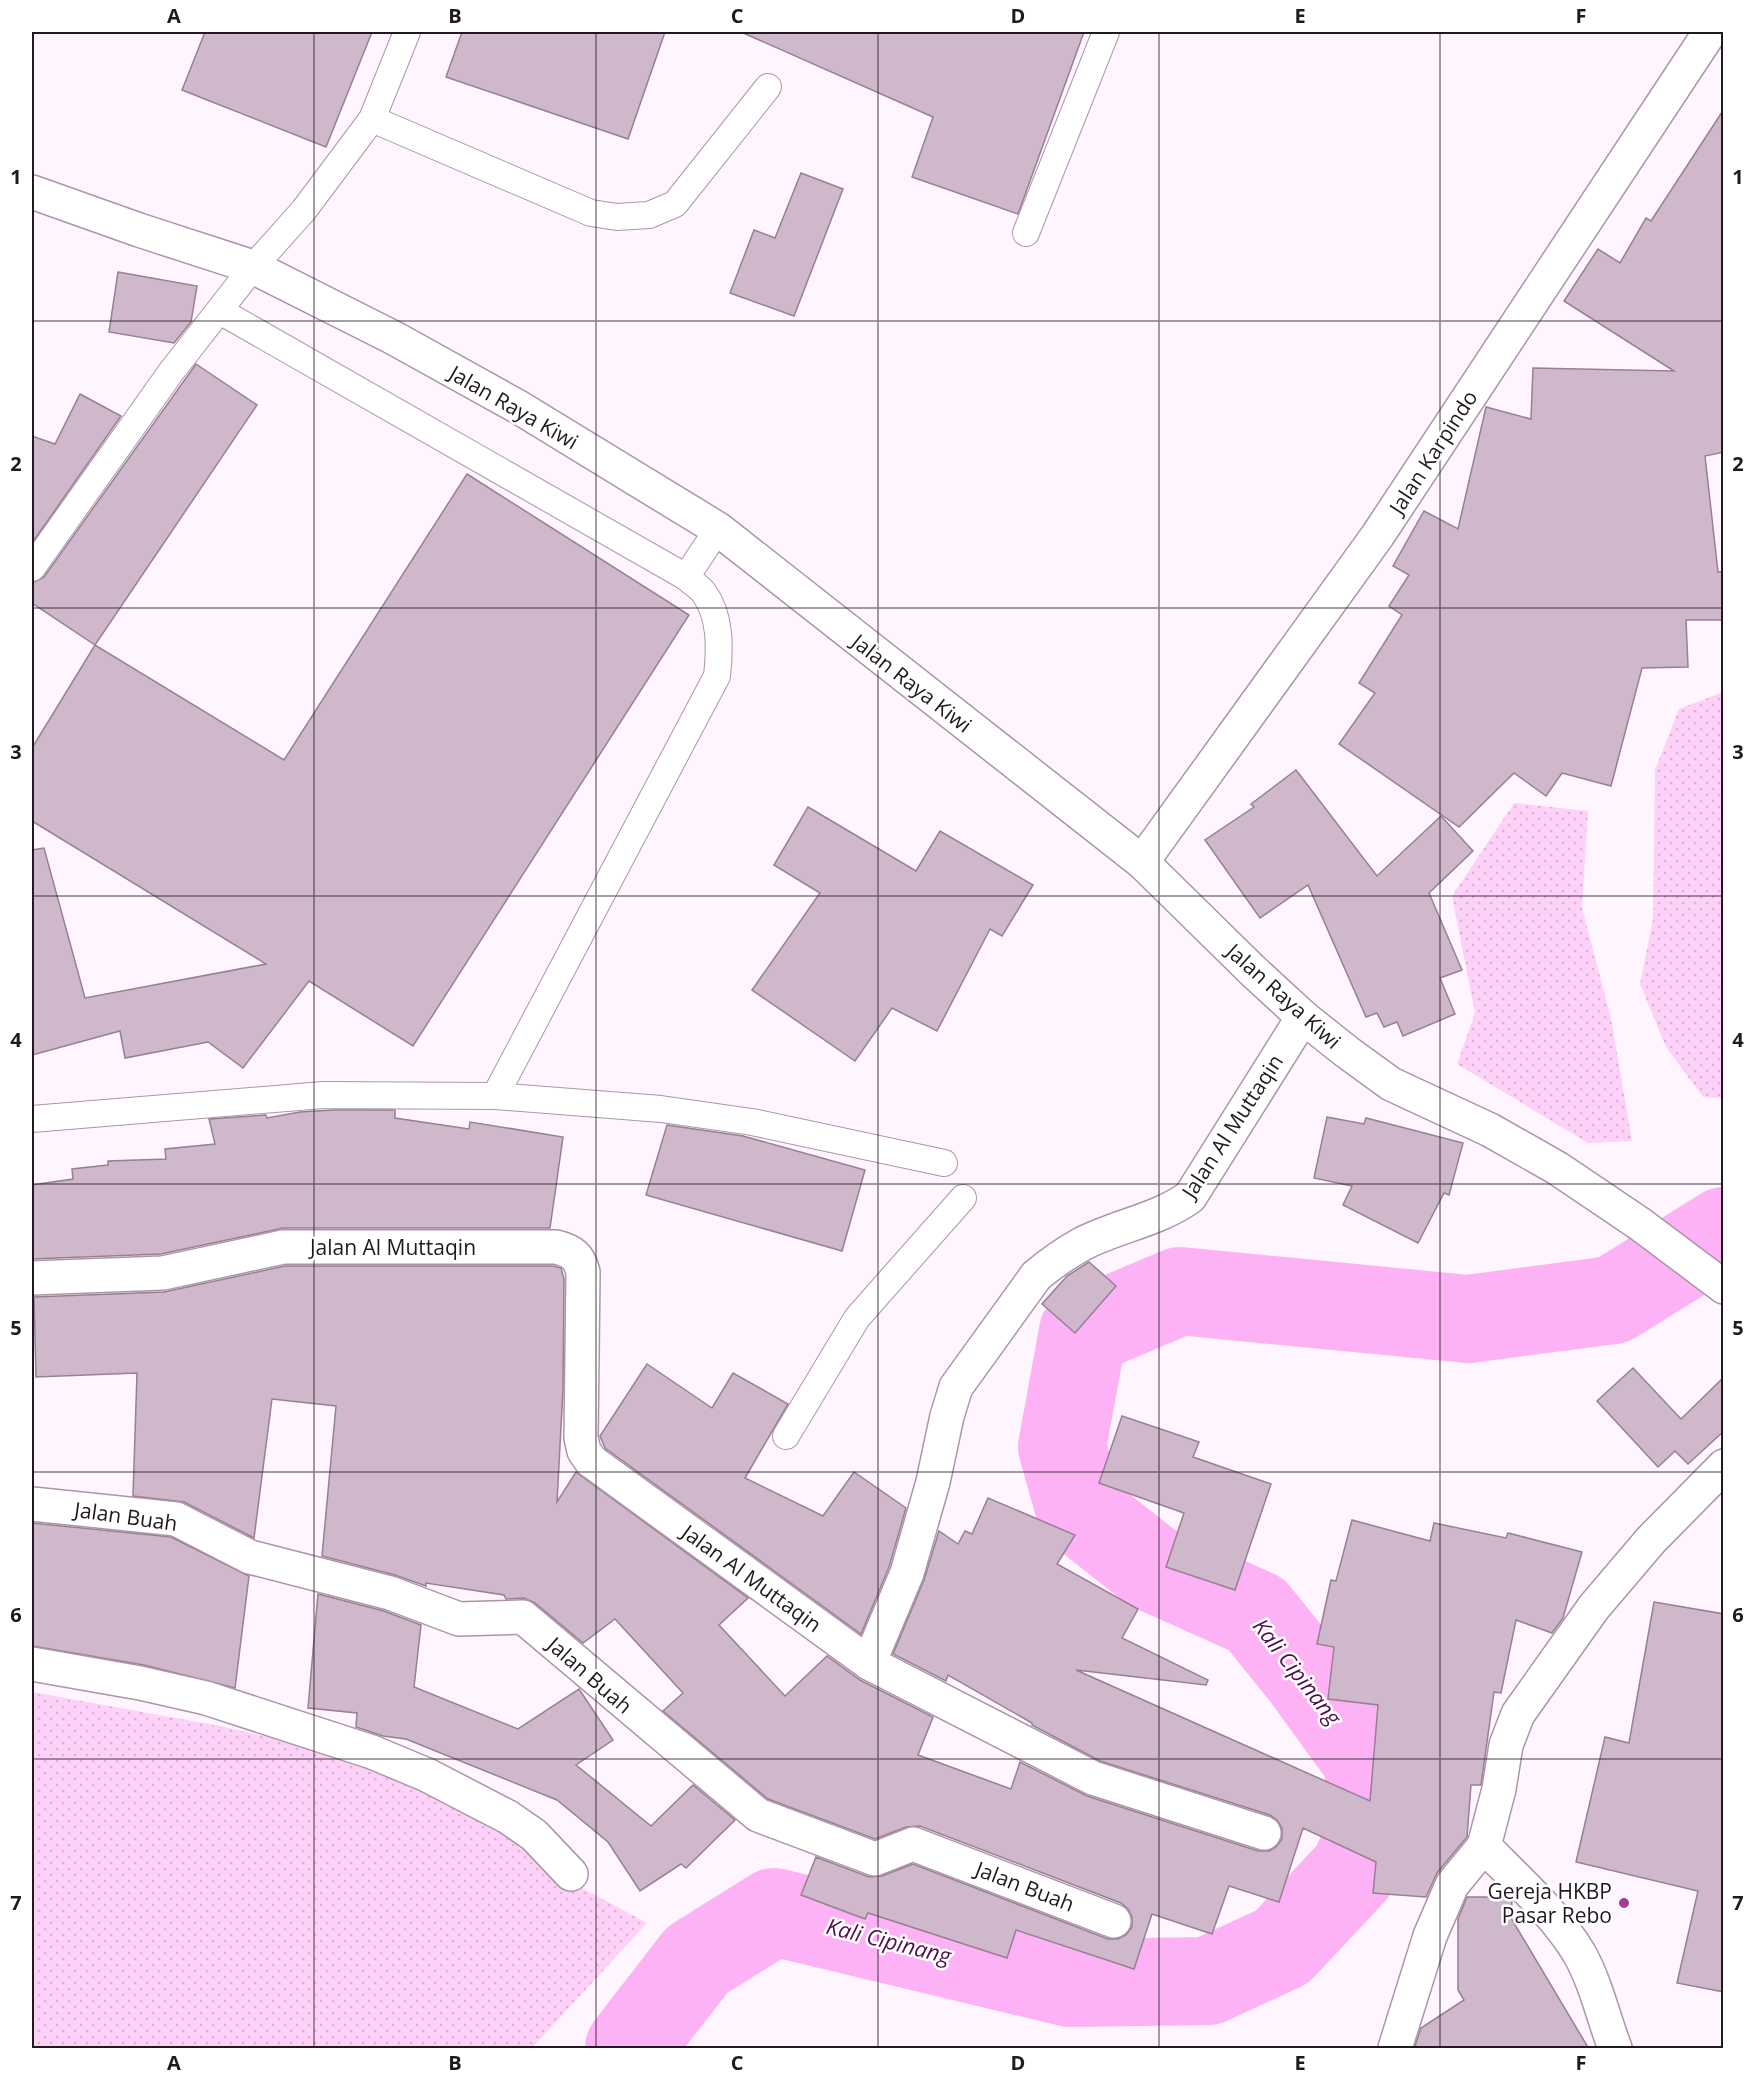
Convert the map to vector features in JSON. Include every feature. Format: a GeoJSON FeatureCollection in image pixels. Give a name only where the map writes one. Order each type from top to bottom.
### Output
{"type":"FeatureCollection","features":[{"type":"Feature","properties":{"kind":"street","name":"Jalan Karpindo"},"geometry":{"type":"LineString","coordinates":[[1142,862],[1378,535],[1710,32]]}},
{"type":"Feature","properties":{"kind":"street","name":"Jalan Raya Kiwi"},"geometry":{"type":"LineString","coordinates":[[32,192],[253,267],[394,338],[520,408],[718,529],[1142,862],[1303,1017],[1391,1084],[1490,1130],[1557,1168],[1640,1224],[1722,1286]]}},
{"type":"Feature","properties":{"kind":"street","name":"Jalan Al Muttaqin"},"geometry":{"type":"LineString","coordinates":[[32,1278],[163,1273],[283,1247],[556,1247],[571,1251],[580,1261],[582,1272],[581,1438],[584,1451],[591,1461],[869,1663],[907,1573],[933,1482],[947,1416],[956,1387],[1036,1276],[1049,1264],[1083,1243],[1175,1208],[1190,1197],[1303,1017]]}},
{"type":"Feature","properties":{"kind":"street"},"geometry":{"type":"LineString","coordinates":[[1395,2049],[1430,1935],[1452,1885],[1484,1846],[1499,1789],[1506,1745],[1518,1714],[1594,1607],[1651,1540],[1724,1466]]}},
{"type":"Feature","properties":{"kind":"street","name":"Jalan Buah"},"geometry":{"type":"LineString","coordinates":[[32,1504],[176,1519],[250,1557],[390,1593],[459,1620],[523,1617],[758,1815],[875,1859],[913,1844],[1114,1921]]}},
{"type":"Feature","properties":{"kind":"street"},"geometry":{"type":"LineString","coordinates":[[869,1663],[1093,1778],[1264,1833]]}},
{"type":"Feature","properties":{"kind":"street"},"geometry":{"type":"LineString","coordinates":[[32,1664],[140,1683],[206,1698],[372,1752],[427,1776],[508,1817],[534,1835],[571,1874]]}},
{"type":"Feature","properties":{"kind":"street"},"geometry":{"type":"LineString","coordinates":[[1484,1846],[1537,1900],[1578,1953],[1595,1990],[1615,2049]]}},
{"type":"Feature","properties":{"kind":"lane"},"geometry":{"type":"LineString","coordinates":[[32,568],[171,372],[253,267],[304,210],[372,119],[407,32]]}},
{"type":"Feature","properties":{"kind":"lane"},"geometry":{"type":"LineString","coordinates":[[1026,233],[1106,32]]}},
{"type":"Feature","properties":{"kind":"lane"},"geometry":{"type":"LineString","coordinates":[[372,119],[591,213],[617,217],[649,215],[675,204],[768,87]]}},
{"type":"Feature","properties":{"kind":"lane"},"geometry":{"type":"LineString","coordinates":[[220,311],[686,577],[704,592],[713,613],[719,640],[717,676],[495,1096]]}},
{"type":"Feature","properties":{"kind":"lane"},"geometry":{"type":"LineString","coordinates":[[686,577],[718,529]]}},
{"type":"Feature","properties":{"kind":"lane"},"geometry":{"type":"LineString","coordinates":[[32,1119],[323,1095],[495,1096],[661,1109],[752,1122],[944,1163]]}},
{"type":"Feature","properties":{"kind":"lane"},"geometry":{"type":"LineString","coordinates":[[786,1436],[857,1318],[963,1198]]}},
{"type":"Feature","properties":{"kind":"shaded area"},"geometry":{"type":"Polygon","coordinates":[[[1723,692],[1723,1098],[1703,1097],[1666,1047],[1640,984],[1653,919],[1655,770],[1679,709],[1723,692]]]}},
{"type":"Feature","properties":{"kind":"shaded area"},"geometry":{"type":"Polygon","coordinates":[[[1514,803],[1588,811],[1582,908],[1611,1018],[1632,1141],[1588,1143],[1457,1064],[1475,1013],[1452,896],[1514,803]]]}},
{"type":"Feature","properties":{"kind":"shaded area"},"geometry":{"type":"Polygon","coordinates":[[[32,1692],[220,1726],[354,1757],[475,1808],[571,1882],[647,1923],[532,2048],[32,2048],[32,1692]]]}},
{"type":"Feature","properties":{"kind":"building"},"geometry":{"type":"Polygon","coordinates":[[[205,32],[372,32],[326,147],[182,90],[205,32]]]}},
{"type":"Feature","properties":{"kind":"building"},"geometry":{"type":"Polygon","coordinates":[[[462,32],[665,32],[628,139],[446,77],[462,32]]]}},
{"type":"Feature","properties":{"kind":"building"},"geometry":{"type":"Polygon","coordinates":[[[741,32],[1084,32],[1018,214],[912,177],[933,117],[741,32]]]}},
{"type":"Feature","properties":{"kind":"building"},"geometry":{"type":"Polygon","coordinates":[[[1724,109],[1724,452],[1705,456],[1718,572],[1724,572],[1724,620],[1686,620],[1688,667],[1642,668],[1611,786],[1562,773],[1546,796],[1514,773],[1459,827],[1339,744],[1375,693],[1359,683],[1402,615],[1389,606],[1409,575],[1393,566],[1424,511],[1458,529],[1486,407],[1531,419],[1533,368],[1674,371],[1564,301],[1598,249],[1620,263],[1646,218],[1651,221],[1724,109]]]}},
{"type":"Feature","properties":{"kind":"building"},"geometry":{"type":"Polygon","coordinates":[[[801,173],[843,189],[794,316],[730,293],[754,230],[775,238],[801,173]]]}},
{"type":"Feature","properties":{"kind":"building"},"geometry":{"type":"Polygon","coordinates":[[[118,272],[197,286],[191,322],[174,343],[109,332],[118,272]]]}},
{"type":"Feature","properties":{"kind":"building"},"geometry":{"type":"Polygon","coordinates":[[[196,364],[257,405],[95,645],[32,603],[32,583],[44,577],[196,364]]]}},
{"type":"Feature","properties":{"kind":"building"},"geometry":{"type":"Polygon","coordinates":[[[80,394],[121,416],[32,543],[32,436],[55,444],[80,394]]]}},
{"type":"Feature","properties":{"kind":"building"},"geometry":{"type":"Polygon","coordinates":[[[467,474],[689,615],[413,1046],[309,981],[243,1068],[208,1042],[125,1058],[120,1031],[32,1055],[32,850],[44,848],[85,998],[266,964],[32,821],[32,748],[95,645],[284,760],[467,474]]]}},
{"type":"Feature","properties":{"kind":"building"},"geometry":{"type":"Polygon","coordinates":[[[1296,770],[1377,876],[1441,816],[1473,851],[1429,893],[1462,970],[1440,978],[1455,1014],[1403,1036],[1397,1022],[1384,1027],[1377,1013],[1366,1017],[1308,885],[1260,918],[1205,840],[1254,807],[1251,804],[1296,770]]]}},
{"type":"Feature","properties":{"kind":"building"},"geometry":{"type":"Polygon","coordinates":[[[808,807],[916,871],[940,831],[1033,885],[1002,936],[990,929],[937,1031],[892,1008],[855,1061],[752,990],[820,893],[774,865],[808,807]]]}},
{"type":"Feature","properties":{"kind":"building"},"geometry":{"type":"Polygon","coordinates":[[[395,1110],[395,1118],[469,1129],[470,1122],[563,1137],[550,1228],[283,1228],[161,1254],[32,1259],[32,1185],[73,1179],[72,1169],[108,1165],[108,1161],[166,1159],[165,1149],[215,1144],[209,1119],[266,1115],[267,1118],[300,1112],[395,1110]]]}},
{"type":"Feature","properties":{"kind":"building"},"geometry":{"type":"Polygon","coordinates":[[[1327,1117],[1364,1124],[1366,1118],[1463,1143],[1449,1195],[1444,1193],[1418,1243],[1343,1205],[1352,1186],[1314,1178],[1327,1117]]]}},
{"type":"Feature","properties":{"kind":"building"},"geometry":{"type":"Polygon","coordinates":[[[667,1125],[743,1136],[865,1170],[842,1251],[646,1195],[667,1125]]]}},
{"type":"Feature","properties":{"kind":"building"},"geometry":{"type":"Polygon","coordinates":[[[1089,1262],[1116,1286],[1075,1333],[1042,1304],[1067,1276],[1089,1262]]]}},
{"type":"Feature","properties":{"kind":"building"},"geometry":{"type":"Polygon","coordinates":[[[285,1266],[553,1266],[561,1268],[564,1279],[563,1390],[557,1502],[576,1472],[748,1598],[719,1625],[785,1696],[827,1656],[860,1680],[933,1717],[918,1755],[1011,1789],[1020,1762],[1087,1796],[1258,1851],[1269,1851],[1276,1847],[1282,1839],[1282,1828],[1270,1815],[1100,1761],[1032,1725],[948,1675],[946,1681],[893,1654],[924,1580],[939,1531],[958,1544],[965,1531],[972,1534],[988,1498],[1075,1535],[1057,1564],[1138,1609],[1122,1638],[1208,1680],[1206,1685],[1076,1670],[1370,1801],[1378,1705],[1328,1699],[1334,1647],[1317,1644],[1331,1580],[1336,1581],[1352,1520],[1430,1541],[1434,1523],[1506,1538],[1508,1533],[1582,1552],[1563,1618],[1552,1633],[1516,1620],[1501,1693],[1494,1692],[1481,1785],[1471,1785],[1467,1837],[1437,1873],[1426,1897],[1373,1893],[1376,1862],[1303,1828],[1279,1902],[1229,1886],[1212,1934],[1152,1914],[1134,1969],[1016,1930],[1007,1958],[868,1913],[865,1919],[801,1895],[816,1857],[869,1877],[882,1876],[913,1864],[1108,1939],[1118,1939],[1126,1935],[1132,1927],[1132,1917],[1121,1903],[920,1826],[906,1827],[875,1839],[768,1799],[663,1711],[683,1693],[615,1619],[583,1643],[535,1603],[524,1598],[506,1599],[504,1595],[426,1583],[426,1586],[395,1575],[322,1556],[336,1406],[272,1399],[254,1538],[184,1502],[133,1496],[137,1373],[36,1377],[34,1297],[164,1292],[285,1266]]]}},
{"type":"Feature","properties":{"kind":"building"},"geometry":{"type":"Polygon","coordinates":[[[647,1364],[712,1408],[733,1373],[788,1404],[745,1478],[823,1516],[854,1472],[906,1508],[889,1567],[861,1634],[605,1448],[600,1436],[647,1364]]]}},
{"type":"Feature","properties":{"kind":"building"},"geometry":{"type":"Polygon","coordinates":[[[1633,1368],[1681,1419],[1724,1377],[1724,1431],[1688,1464],[1675,1451],[1658,1467],[1597,1401],[1633,1368]]]}},
{"type":"Feature","properties":{"kind":"building"},"geometry":{"type":"Polygon","coordinates":[[[1122,1416],[1199,1442],[1193,1457],[1271,1484],[1235,1590],[1166,1567],[1184,1513],[1099,1483],[1122,1416]]]}},
{"type":"Feature","properties":{"kind":"building"},"geometry":{"type":"Polygon","coordinates":[[[32,1523],[171,1537],[249,1576],[235,1688],[144,1665],[32,1646],[32,1523]]]}},
{"type":"Feature","properties":{"kind":"building"},"geometry":{"type":"Polygon","coordinates":[[[318,1594],[384,1611],[421,1625],[414,1687],[518,1729],[579,1689],[613,1740],[576,1765],[651,1826],[693,1785],[735,1820],[686,1868],[681,1864],[640,1891],[608,1842],[557,1800],[406,1739],[383,1736],[356,1727],[357,1713],[308,1708],[318,1594]]]}},
{"type":"Feature","properties":{"kind":"building"},"geometry":{"type":"Polygon","coordinates":[[[1654,1602],[1724,1614],[1724,1992],[1677,1983],[1698,1891],[1576,1862],[1605,1737],[1629,1743],[1654,1602]]]}},
{"type":"Feature","properties":{"kind":"building"},"geometry":{"type":"Polygon","coordinates":[[[1467,1897],[1508,1897],[1512,1900],[1511,1918],[1589,2049],[1414,2049],[1421,2028],[1464,2000],[1458,1990],[1458,1919],[1467,1897]]]}},
{"type":"Feature","properties":{"kind":"waterway","name":"Kali Cipinang"},"geometry":{"type":"LineString","coordinates":[[629,2048],[697,1960],[774,1912],[1070,1983],[1208,1981],[1282,1947],[1354,1870],[1374,1825],[1367,1760],[1306,1676],[1256,1614],[1151,1567],[1080,1511],[1062,1447],[1083,1332],[1180,1291],[1468,1319],[1613,1300],[1724,1231]]}},
{"type":"Feature","properties":{"kind":"place","name":"Gereja HKBP Pasar Rebo"},"geometry":{"type":"Point","coordinates":[1624,1903]}}]}
